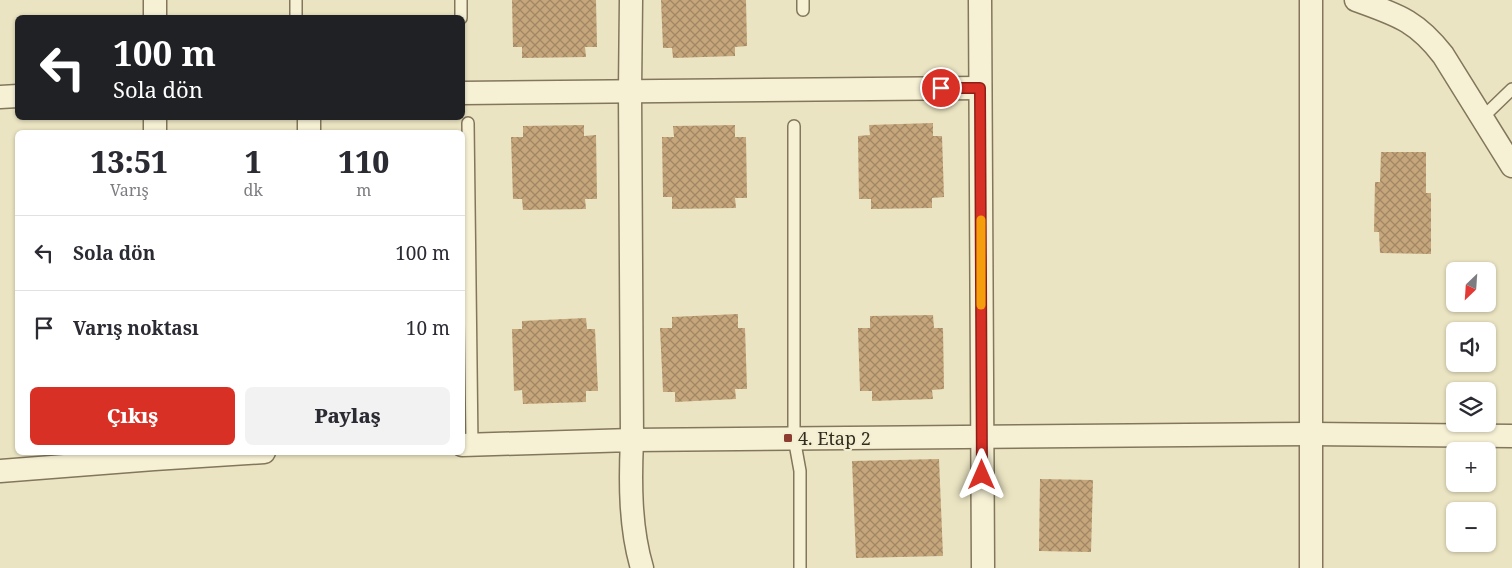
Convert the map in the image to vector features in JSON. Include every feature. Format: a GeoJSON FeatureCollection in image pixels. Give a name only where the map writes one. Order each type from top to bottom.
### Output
{"type":"FeatureCollection","features":[{"type":"Feature","properties":{"kind":"street"},"geometry":{"type":"LineString","coordinates":[[154,0],[155,15]]}},
{"type":"Feature","properties":{"kind":"street"},"geometry":{"type":"LineString","coordinates":[[631,0],[632,440],[630,483],[637,553],[642,568]]}},
{"type":"Feature","properties":{"kind":"street"},"geometry":{"type":"LineString","coordinates":[[980,0],[982,568]]}},
{"type":"Feature","properties":{"kind":"street"},"geometry":{"type":"LineString","coordinates":[[1311,0],[1311,568]]}},
{"type":"Feature","properties":{"kind":"street"},"geometry":{"type":"LineString","coordinates":[[1356,0],[1397,15],[1414,25],[1430,39],[1443,55],[1512,166]]}},
{"type":"Feature","properties":{"kind":"street"},"geometry":{"type":"LineString","coordinates":[[465,92],[980,88]]}},
{"type":"Feature","properties":{"kind":"street"},"geometry":{"type":"LineString","coordinates":[[0,97],[15,96]]}},
{"type":"Feature","properties":{"kind":"street"},"geometry":{"type":"LineString","coordinates":[[467,445],[794,438],[1311,434],[1512,436]]}},
{"type":"Feature","properties":{"kind":"street"},"geometry":{"type":"LineString","coordinates":[[0,471],[182,455]]}},
{"type":"Feature","properties":{"kind":"lane"},"geometry":{"type":"LineString","coordinates":[[296,0],[296,15]]}},
{"type":"Feature","properties":{"kind":"lane"},"geometry":{"type":"LineString","coordinates":[[461,0],[461,15]]}},
{"type":"Feature","properties":{"kind":"lane"},"geometry":{"type":"LineString","coordinates":[[1482,118],[1512,88]]}},
{"type":"Feature","properties":{"kind":"lane"},"geometry":{"type":"LineString","coordinates":[[467,445],[468,124]]}},
{"type":"Feature","properties":{"kind":"lane"},"geometry":{"type":"LineString","coordinates":[[794,126],[794,438],[800,471],[800,568]]}},
{"type":"Feature","properties":{"kind":"building"},"geometry":{"type":"Polygon","coordinates":[[[512,0],[596,0],[597,47],[585,47],[586,57],[522,58],[522,47],[513,47],[512,0]]]}},
{"type":"Feature","properties":{"kind":"building"},"geometry":{"type":"Polygon","coordinates":[[[661,0],[746,0],[747,46],[735,47],[735,56],[673,58],[672,48],[663,48],[661,0]]]}},
{"type":"Feature","properties":{"kind":"building"},"geometry":{"type":"Polygon","coordinates":[[[933,123],[933,136],[942,136],[944,197],[932,198],[932,208],[871,209],[871,199],[859,199],[858,136],[870,135],[869,125],[933,123]]]}},
{"type":"Feature","properties":{"kind":"building"},"geometry":{"type":"Polygon","coordinates":[[[584,125],[584,136],[596,135],[597,199],[585,199],[586,209],[523,210],[522,199],[513,199],[511,137],[523,137],[523,126],[584,125]]]}},
{"type":"Feature","properties":{"kind":"building"},"geometry":{"type":"Polygon","coordinates":[[[735,125],[735,137],[746,137],[747,198],[735,198],[736,208],[672,209],[672,197],[663,197],[662,137],[674,137],[673,126],[735,125]]]}},
{"type":"Feature","properties":{"kind":"building"},"geometry":{"type":"Polygon","coordinates":[[[1381,152],[1426,152],[1426,193],[1431,193],[1431,254],[1380,253],[1379,232],[1374,232],[1375,182],[1380,182],[1381,152]]]}},
{"type":"Feature","properties":{"kind":"building"},"geometry":{"type":"Polygon","coordinates":[[[738,314],[738,328],[745,328],[747,389],[735,389],[736,399],[675,402],[675,392],[663,392],[660,328],[672,328],[672,317],[738,314]]]}},
{"type":"Feature","properties":{"kind":"building"},"geometry":{"type":"Polygon","coordinates":[[[933,315],[934,328],[943,328],[944,389],[932,390],[933,399],[872,401],[872,391],[860,391],[858,328],[870,328],[870,316],[933,315]]]}},
{"type":"Feature","properties":{"kind":"building"},"geometry":{"type":"Polygon","coordinates":[[[586,318],[587,329],[595,329],[598,391],[586,391],[586,402],[523,404],[522,390],[514,391],[512,329],[522,329],[522,321],[586,318]]]}},
{"type":"Feature","properties":{"kind":"building"},"geometry":{"type":"Polygon","coordinates":[[[939,459],[943,556],[856,558],[852,461],[939,459]]]}},
{"type":"Feature","properties":{"kind":"building"},"geometry":{"type":"Polygon","coordinates":[[[1040,479],[1093,480],[1091,552],[1039,551],[1040,479]]]}},
{"type":"Feature","properties":{"kind":"slow traffic"},"geometry":{"type":"LineString","coordinates":[[981,220],[981,305]]}},
{"type":"Feature","properties":{"kind":"place","name":"4. Etap 2"},"geometry":{"type":"Point","coordinates":[788,438]}},
{"type":"Feature","properties":{"kind":"route"},"geometry":{"type":"LineString","coordinates":[[941,88],[980,88],[982,475]]}}]}
